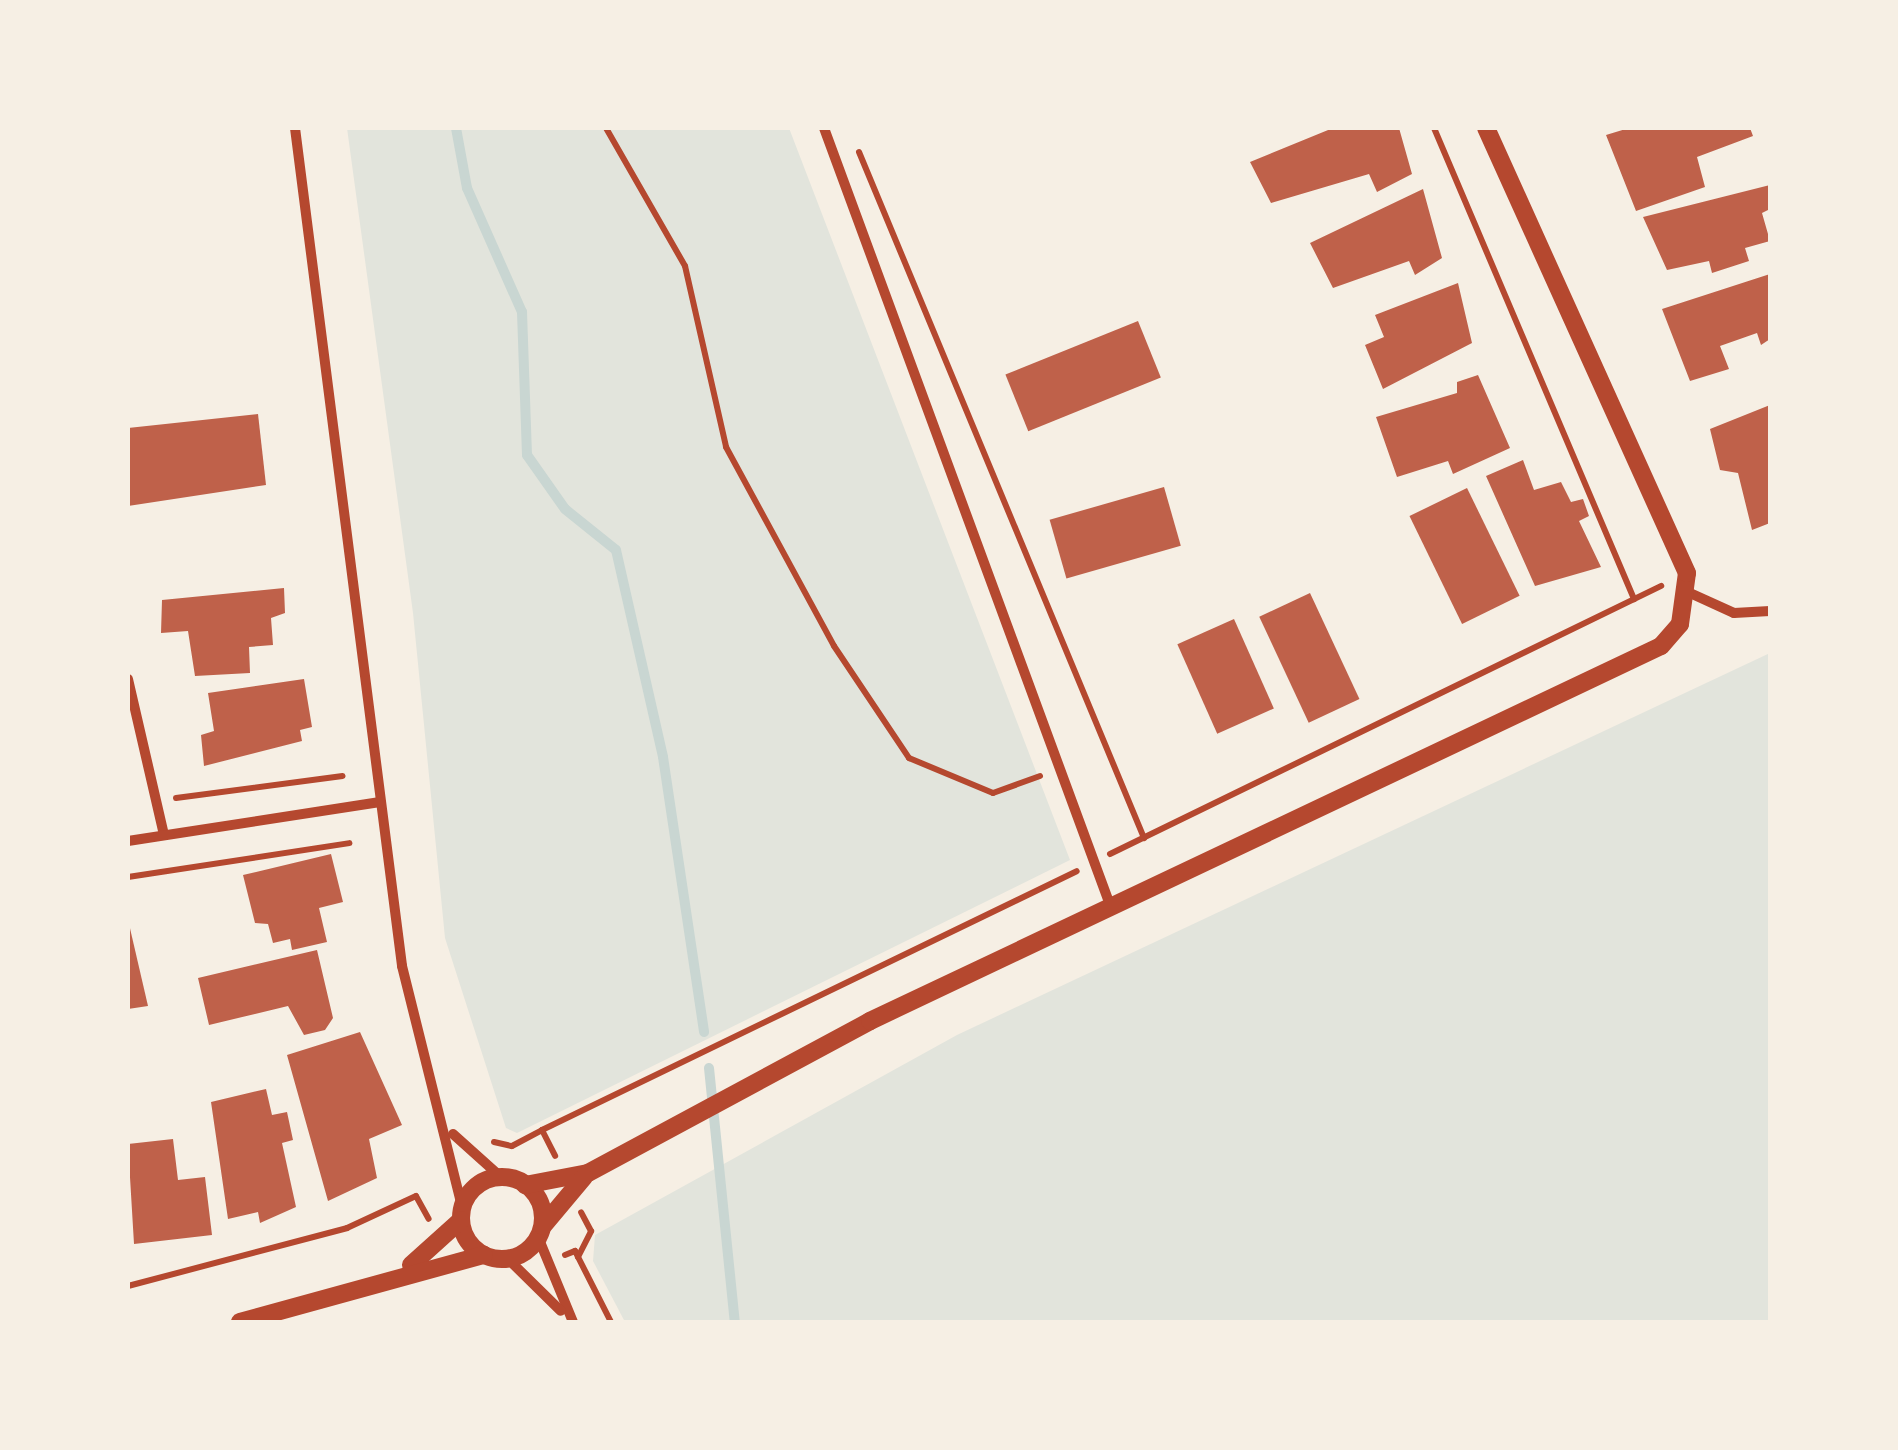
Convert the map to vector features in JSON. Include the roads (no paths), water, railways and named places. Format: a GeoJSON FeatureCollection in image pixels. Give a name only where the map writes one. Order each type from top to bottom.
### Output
{"type":"FeatureCollection","features":[{"type":"Feature","properties":{"kind":"street"},"geometry":{"type":"LineString","coordinates":[[295,128],[402,966],[450,1130],[461,1213],[484,1256]]}},
{"type":"Feature","properties":{"kind":"street"},"geometry":{"type":"LineString","coordinates":[[824,128],[1110,905]]}},
{"type":"Feature","properties":{"kind":"street"},"geometry":{"type":"LineString","coordinates":[[450,1130],[500,1177],[526,1185],[588,1173],[870,1020],[1638,661],[1680,624],[1690,593],[1486,128]]}},
{"type":"Feature","properties":{"kind":"street"},"geometry":{"type":"LineString","coordinates":[[1690,593],[1734,613],[1770,611]]}},
{"type":"Feature","properties":{"kind":"street"},"geometry":{"type":"LineString","coordinates":[[128,679],[164,835]]}},
{"type":"Feature","properties":{"kind":"street"},"geometry":{"type":"LineString","coordinates":[[128,841],[380,802]]}},
{"type":"Feature","properties":{"kind":"street"},"geometry":{"type":"LineString","coordinates":[[508,1259],[540,1232],[588,1173]]}},
{"type":"Feature","properties":{"kind":"street"},"geometry":{"type":"LineString","coordinates":[[388,1276],[441,1239],[474,1188],[500,1177]]}},
{"type":"Feature","properties":{"kind":"street"},"geometry":{"type":"LineString","coordinates":[[526,1185],[540,1203],[540,1232],[573,1322]]}},
{"type":"Feature","properties":{"kind":"street"},"geometry":{"type":"LineString","coordinates":[[240,1322],[388,1276],[484,1256],[508,1259],[573,1322]]}},
{"type":"Feature","properties":{"kind":"waterway"},"geometry":{"type":"LineString","coordinates":[[456,128],[467,188],[522,312],[527,455],[565,509],[616,550],[663,757],[704,1032]]}},
{"type":"Feature","properties":{"kind":"waterway"},"geometry":{"type":"LineString","coordinates":[[709,1068],[735,1322]]}}]}
